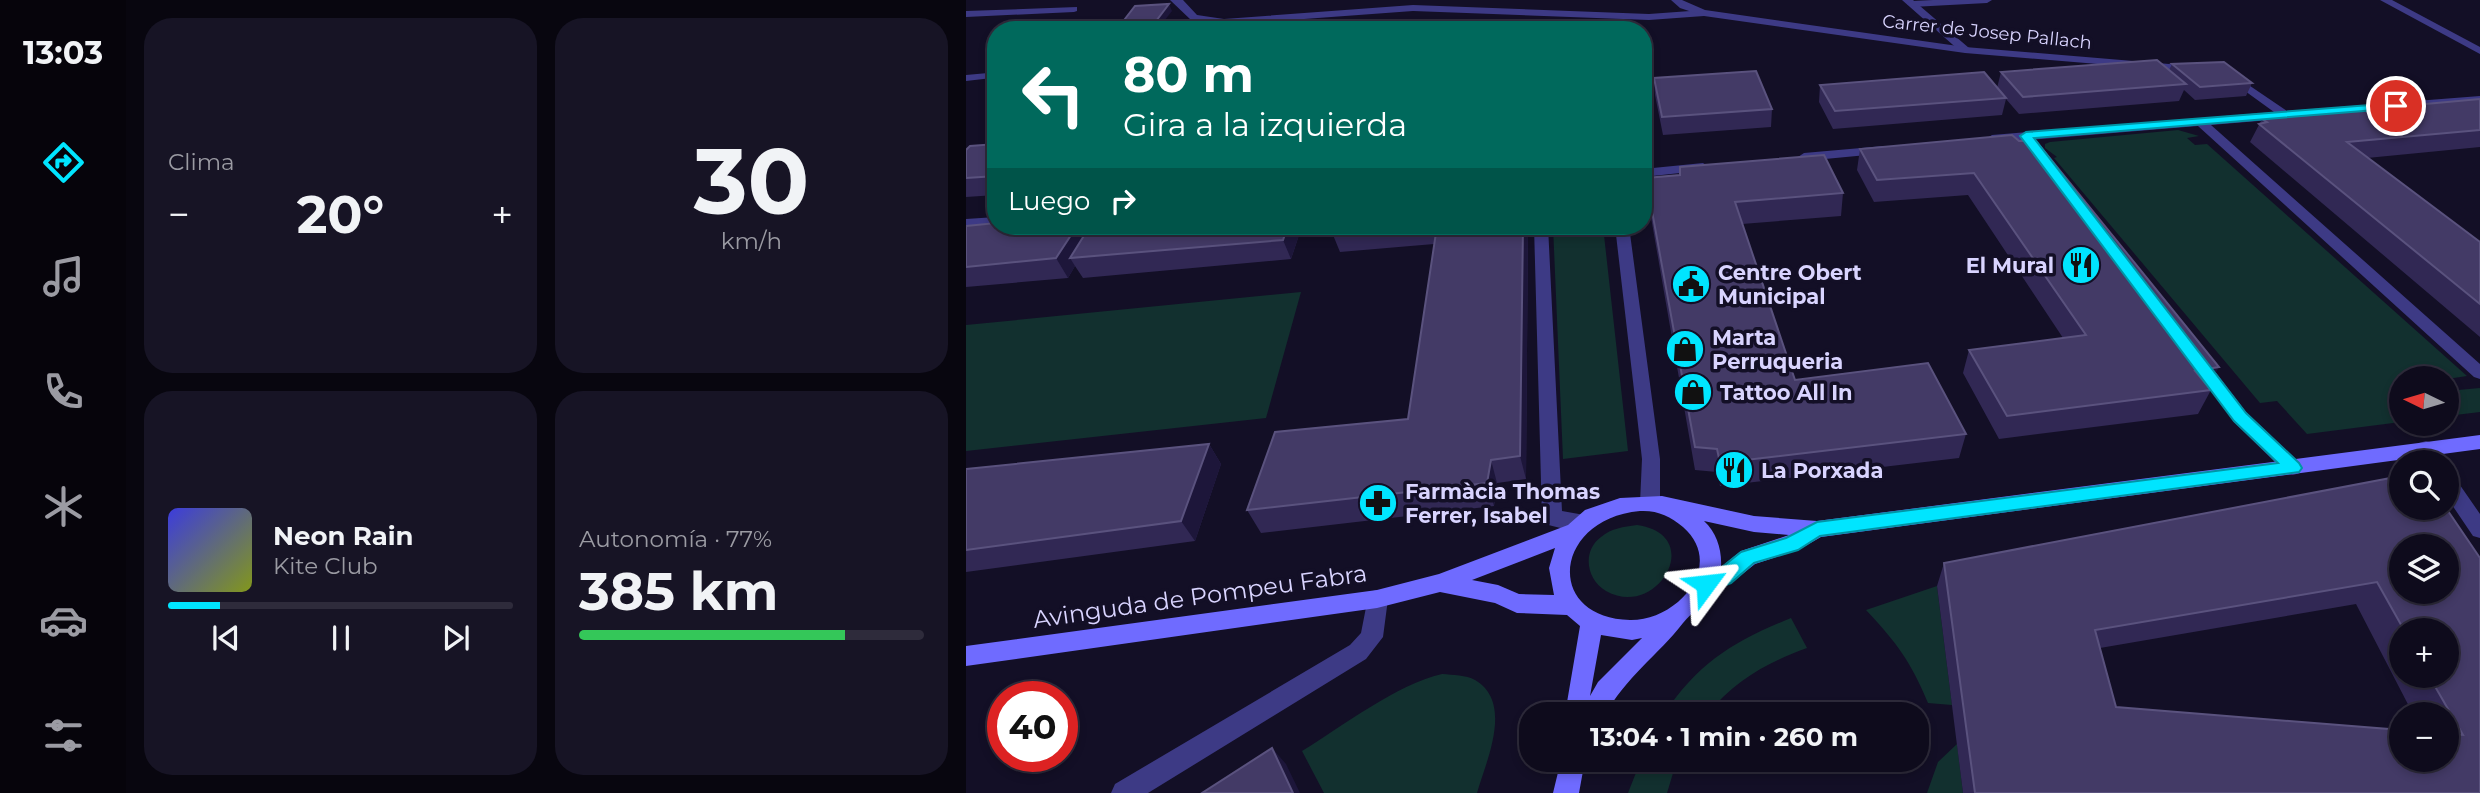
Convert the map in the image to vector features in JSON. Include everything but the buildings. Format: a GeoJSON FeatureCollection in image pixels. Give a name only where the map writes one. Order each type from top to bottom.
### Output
{"type":"FeatureCollection","features":[{"type":"Feature","properties":{"kind":"street"},"geometry":{"type":"LineString","coordinates":[[1175,0],[1194,18],[1209,21]]}},
{"type":"Feature","properties":{"kind":"street"},"geometry":{"type":"LineString","coordinates":[[1910,2],[1987,0]]}},
{"type":"Feature","properties":{"kind":"street"},"geometry":{"type":"LineString","coordinates":[[2385,0],[2480,51]]}},
{"type":"Feature","properties":{"kind":"street","name":"Carrer de Josep Pallach"},"geometry":{"type":"LineString","coordinates":[[1680,1],[1704,13],[1965,50],[2215,71],[2241,82],[2285,115]]}},
{"type":"Feature","properties":{"kind":"street"},"geometry":{"type":"LineString","coordinates":[[1910,2],[1965,50]]}},
{"type":"Feature","properties":{"kind":"street"},"geometry":{"type":"LineString","coordinates":[[1242,21],[1422,7],[1649,17],[1704,13]]}},
{"type":"Feature","properties":{"kind":"street"},"geometry":{"type":"LineString","coordinates":[[966,14],[1074,9]]}},
{"type":"Feature","properties":{"kind":"street"},"geometry":{"type":"LineString","coordinates":[[966,78],[987,76]]}},
{"type":"Feature","properties":{"kind":"street"},"geometry":{"type":"LineString","coordinates":[[1985,140],[2030,141],[2201,122],[2480,99]]}},
{"type":"Feature","properties":{"kind":"street"},"geometry":{"type":"LineString","coordinates":[[2201,122],[2480,373]]}},
{"type":"Feature","properties":{"kind":"street"},"geometry":{"type":"LineString","coordinates":[[1794,158],[1903,148]]}},
{"type":"Feature","properties":{"kind":"street"},"geometry":{"type":"LineString","coordinates":[[1652,172],[1712,166]]}},
{"type":"Feature","properties":{"kind":"street"},"geometry":{"type":"LineString","coordinates":[[966,223],[987,222]]}},
{"type":"Feature","properties":{"kind":"street"},"geometry":{"type":"LineString","coordinates":[[1541,235],[1552,518],[1578,527]]}},
{"type":"Feature","properties":{"kind":"street"},"geometry":{"type":"LineString","coordinates":[[1623,235],[1656,503]]}},
{"type":"Feature","properties":{"kind":"street"},"geometry":{"type":"LineString","coordinates":[[2191,352],[2240,417],[2293,468]]}},
{"type":"Feature","properties":{"kind":"street"},"geometry":{"type":"LineString","coordinates":[[2449,450],[2480,442]]}},
{"type":"Feature","properties":{"kind":"street"},"geometry":{"type":"LineString","coordinates":[[1676,618],[1643,630],[1615,629],[1592,622],[1572,606],[1565,595],[1559,573],[1562,552],[1578,527],[1619,504],[1656,503],[1754,524],[1817,529],[2293,468],[2389,459]]}},
{"type":"Feature","properties":{"kind":"street"},"geometry":{"type":"LineString","coordinates":[[2459,499],[2480,530]]}},
{"type":"Feature","properties":{"kind":"street"},"geometry":{"type":"LineString","coordinates":[[1600,702],[1606,690],[1676,618],[1693,605],[1706,584],[1711,564],[1708,542],[1703,531],[1693,522],[1656,503]]}},
{"type":"Feature","properties":{"kind":"street","name":"Avinguda de Pompeu Fabra"},"geometry":{"type":"LineString","coordinates":[[966,656],[1377,599],[1440,583],[1578,527]]}},
{"type":"Feature","properties":{"kind":"street"},"geometry":{"type":"LineString","coordinates":[[1706,584],[1724,577],[1748,557],[1791,544],[1817,529]]}},
{"type":"Feature","properties":{"kind":"street","name":"Avinguda de Pompeu Fabra"},"geometry":{"type":"LineString","coordinates":[[1440,583],[1499,594],[1517,603],[1572,606]]}},
{"type":"Feature","properties":{"kind":"street"},"geometry":{"type":"LineString","coordinates":[[1124,793],[1359,652],[1372,637],[1377,599]]}},
{"type":"Feature","properties":{"kind":"street"},"geometry":{"type":"LineString","coordinates":[[1578,702],[1592,622]]}},
{"type":"Feature","properties":{"kind":"street"},"geometry":{"type":"LineString","coordinates":[[1566,793],[1570,772]]}},
{"type":"Feature","properties":{"kind":"green space"},"geometry":{"type":"Polygon","coordinates":[[[2178,130],[2199,136],[2187,138],[2195,145],[2207,144],[2456,366],[2389,366],[2389,424],[2307,434],[2277,401],[2260,403],[2054,158],[2057,157],[2045,148],[2045,144],[2178,130]]]}},
{"type":"Feature","properties":{"kind":"green space"},"geometry":{"type":"Polygon","coordinates":[[[1553,235],[1604,235],[1628,451],[1563,459],[1553,235]]]}},
{"type":"Feature","properties":{"kind":"green space"},"geometry":{"type":"Polygon","coordinates":[[[1301,292],[1266,418],[966,451],[966,325],[1301,292]]]}},
{"type":"Feature","properties":{"kind":"green space"},"geometry":{"type":"Polygon","coordinates":[[[2459,369],[2467,376],[2459,377],[2459,369]]]}},
{"type":"Feature","properties":{"kind":"green space"},"geometry":{"type":"Polygon","coordinates":[[[2480,388],[2480,412],[2459,415],[2459,390],[2480,388]]]}},
{"type":"Feature","properties":{"kind":"green space"},"geometry":{"type":"Polygon","coordinates":[[[1637,525],[1658,532],[1669,544],[1671,558],[1667,573],[1657,585],[1642,594],[1625,597],[1599,586],[1591,572],[1589,557],[1595,543],[1605,534],[1618,528],[1637,525]]]}},
{"type":"Feature","properties":{"kind":"green space"},"geometry":{"type":"Polygon","coordinates":[[[1937,586],[1952,705],[1928,702],[1902,654],[1866,610],[1937,586]]]}},
{"type":"Feature","properties":{"kind":"green space"},"geometry":{"type":"Polygon","coordinates":[[[1791,618],[1807,648],[1752,674],[1718,702],[1673,702],[1691,680],[1719,655],[1752,635],[1791,618]]]}},
{"type":"Feature","properties":{"kind":"green space"},"geometry":{"type":"Polygon","coordinates":[[[1442,674],[1475,680],[1487,690],[1493,703],[1494,733],[1477,793],[1324,793],[1302,751],[1389,696],[1442,674]]]}},
{"type":"Feature","properties":{"kind":"green space"},"geometry":{"type":"Polygon","coordinates":[[[1957,744],[1963,793],[1927,793],[1938,762],[1957,744]]]}},
{"type":"Feature","properties":{"kind":"green space"},"geometry":{"type":"Polygon","coordinates":[[[1636,772],[1673,772],[1667,793],[1628,793],[1636,772]]]}},
{"type":"Feature","properties":{"kind":"place","name":"El Mural"},"geometry":{"type":"Point","coordinates":[2081,265]}},
{"type":"Feature","properties":{"kind":"place","name":"Centre Obert Municipal"},"geometry":{"type":"Point","coordinates":[1691,284]}},
{"type":"Feature","properties":{"kind":"place","name":"Marta Perruqueria"},"geometry":{"type":"Point","coordinates":[1685,349]}},
{"type":"Feature","properties":{"kind":"place","name":"Tattoo All In"},"geometry":{"type":"Point","coordinates":[1693,392]}},
{"type":"Feature","properties":{"kind":"place","name":"La Porxada"},"geometry":{"type":"Point","coordinates":[1734,470]}},
{"type":"Feature","properties":{"kind":"place","name":"Farmàcia Thomas Ferrer, Isabel"},"geometry":{"type":"Point","coordinates":[1378,503]}},
{"type":"Feature","properties":{"kind":"route"},"geometry":{"type":"LineString","coordinates":[[1706,584],[1724,577],[1748,557],[1791,544],[1817,529],[2293,468],[2240,417],[2026,136],[2396,106]]}}]}
